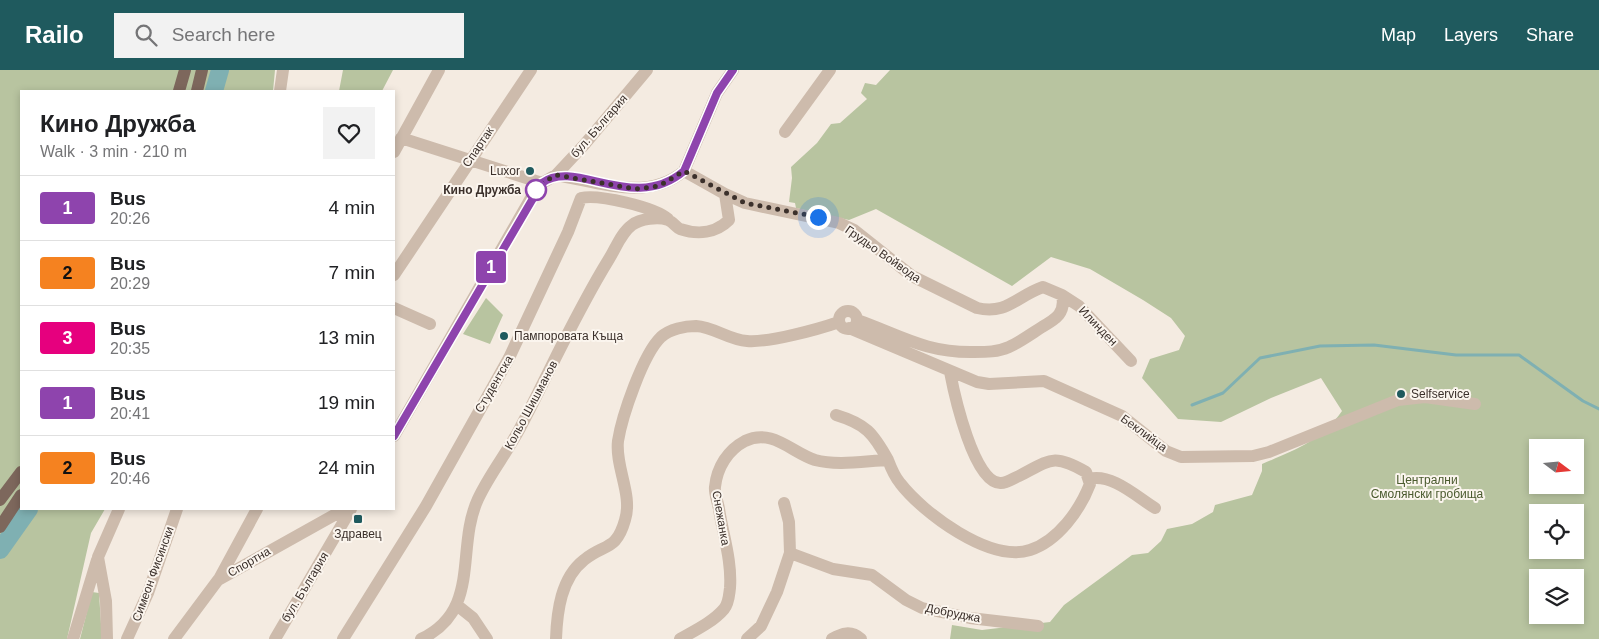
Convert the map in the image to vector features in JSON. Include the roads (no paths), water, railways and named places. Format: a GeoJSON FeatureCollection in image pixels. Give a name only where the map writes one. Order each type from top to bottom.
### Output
{"type":"FeatureCollection","features":[{"type":"Feature","properties":{"kind":"main road"},"geometry":{"type":"LineString","coordinates":[[179,90],[185,70]]}},
{"type":"Feature","properties":{"kind":"main road"},"geometry":{"type":"LineString","coordinates":[[197,90],[202,70]]}},
{"type":"Feature","properties":{"kind":"main road"},"geometry":{"type":"LineString","coordinates":[[0,500],[20,473]]}},
{"type":"Feature","properties":{"kind":"main road"},"geometry":{"type":"LineString","coordinates":[[0,526],[20,496]]}},
{"type":"Feature","properties":{"kind":"street"},"geometry":{"type":"LineString","coordinates":[[280,90],[283,70]]}},
{"type":"Feature","properties":{"kind":"street"},"geometry":{"type":"LineString","coordinates":[[395,150],[439,70]]}},
{"type":"Feature","properties":{"kind":"street","name":"Спартак"},"geometry":{"type":"LineString","coordinates":[[395,273],[469,160],[531,70]]}},
{"type":"Feature","properties":{"kind":"street"},"geometry":{"type":"LineString","coordinates":[[556,175],[636,189],[659,186],[682,173],[717,93],[733,70]]}},
{"type":"Feature","properties":{"kind":"street"},"geometry":{"type":"LineString","coordinates":[[785,132],[830,70]]}},
{"type":"Feature","properties":{"kind":"street","name":"бул. България"},"geometry":{"type":"LineString","coordinates":[[395,434],[542,183],[556,175],[644,74]]}},
{"type":"Feature","properties":{"kind":"street"},"geometry":{"type":"LineString","coordinates":[[401,138],[542,183]]}},
{"type":"Feature","properties":{"kind":"street"},"geometry":{"type":"LineString","coordinates":[[682,173],[725,194]]}},
{"type":"Feature","properties":{"kind":"street","name":"Кольо Шишманов"},"geometry":{"type":"LineString","coordinates":[[421,639],[444,623],[458,606],[462,594],[470,523],[478,499],[518,432],[576,314],[625,231],[641,220],[668,219],[679,228],[706,233],[723,226],[729,220],[725,194]]}},
{"type":"Feature","properties":{"kind":"street","name":"Грудьо Войвода"},"geometry":{"type":"LineString","coordinates":[[725,194],[745,203],[839,223],[854,230],[912,276],[976,308],[985,310],[1004,308],[1043,287],[1062,295]]}},
{"type":"Feature","properties":{"kind":"street","name":"Студентска"},"geometry":{"type":"LineString","coordinates":[[343,639],[426,506],[509,358],[568,232],[581,198],[587,197],[613,201],[655,210],[668,219]]}},
{"type":"Feature","properties":{"kind":"street"},"geometry":{"type":"LineString","coordinates":[[556,639],[557,619],[564,589],[573,570],[586,558],[610,547],[622,532],[626,517],[626,497],[618,458],[618,442],[631,396],[643,367],[661,338],[677,328],[696,326],[736,339],[755,341],[848,323],[943,351],[994,352],[1008,348],[1061,314],[1064,303],[1062,295]]}},
{"type":"Feature","properties":{"kind":"street","name":"Илинден"},"geometry":{"type":"LineString","coordinates":[[1062,295],[1079,306],[1131,361]]}},
{"type":"Feature","properties":{"kind":"street"},"geometry":{"type":"LineString","coordinates":[[395,308],[430,324]]}},
{"type":"Feature","properties":{"kind":"street","name":"Беклийца"},"geometry":{"type":"LineString","coordinates":[[848,323],[950,372],[989,384],[1044,382],[1122,416],[1166,451],[1181,457],[1253,456],[1269,452],[1398,400],[1425,397],[1475,404]]}},
{"type":"Feature","properties":{"kind":"street"},"geometry":{"type":"LineString","coordinates":[[836,415],[868,429],[874,435],[899,482],[918,503],[961,535],[982,544],[1016,552],[1029,550],[1047,542],[1066,524],[1087,492],[1090,484],[1086,472],[1065,461],[1050,459],[1010,480],[1001,483],[993,482],[980,468],[955,399],[950,372]]}},
{"type":"Feature","properties":{"kind":"street","name":"Снежанка"},"geometry":{"type":"LineString","coordinates":[[680,639],[716,616],[724,609],[729,600],[730,580],[726,544],[715,487],[721,464],[731,450],[747,440],[761,437],[782,441],[816,460],[834,462],[888,460]]}},
{"type":"Feature","properties":{"kind":"street"},"geometry":{"type":"LineString","coordinates":[[1089,479],[1102,477],[1110,480],[1155,508]]}},
{"type":"Feature","properties":{"kind":"street"},"geometry":{"type":"LineString","coordinates":[[747,639],[761,626],[778,592],[790,553],[789,522],[784,503]]}},
{"type":"Feature","properties":{"kind":"street"},"geometry":{"type":"LineString","coordinates":[[73,639],[98,557],[119,510]]}},
{"type":"Feature","properties":{"kind":"street","name":"Симеон Фисински"},"geometry":{"type":"LineString","coordinates":[[126,639],[148,593],[176,510]]}},
{"type":"Feature","properties":{"kind":"street"},"geometry":{"type":"LineString","coordinates":[[218,580],[256,510]]}},
{"type":"Feature","properties":{"kind":"street","name":"Спортна"},"geometry":{"type":"LineString","coordinates":[[174,639],[218,580],[343,510]]}},
{"type":"Feature","properties":{"kind":"street","name":"бул. България"},"geometry":{"type":"LineString","coordinates":[[275,639],[350,510]]}},
{"type":"Feature","properties":{"kind":"street","name":"Добруджа"},"geometry":{"type":"LineString","coordinates":[[790,553],[833,570],[872,575],[906,600],[922,608],[970,618],[1038,626]]}},
{"type":"Feature","properties":{"kind":"street"},"geometry":{"type":"LineString","coordinates":[[98,557],[106,601],[107,639]]}},
{"type":"Feature","properties":{"kind":"street"},"geometry":{"type":"LineString","coordinates":[[458,606],[473,618],[487,639]]}},
{"type":"Feature","properties":{"kind":"street"},"geometry":{"type":"LineString","coordinates":[[832,639],[846,633],[854,634],[861,639]]}},
{"type":"Feature","properties":{"kind":"waterway"},"geometry":{"type":"LineString","coordinates":[[214,90],[220,70]]}},
{"type":"Feature","properties":{"kind":"waterway"},"geometry":{"type":"LineString","coordinates":[[1192,405],[1223,393],[1260,358],[1320,346],[1374,345],[1456,355],[1519,355],[1583,401],[1599,409]]}},
{"type":"Feature","properties":{"kind":"waterway"},"geometry":{"type":"LineString","coordinates":[[0,550],[28,510]]}},
{"type":"Feature","properties":{"kind":"place","name":"Luxor"},"geometry":{"type":"Point","coordinates":[530,171]}},
{"type":"Feature","properties":{"kind":"place","name":"Кино Дружба"},"geometry":{"type":"Point","coordinates":[536,190]}},
{"type":"Feature","properties":{"kind":"place","name":"Пампоровата Къща"},"geometry":{"type":"Point","coordinates":[504,336]}},
{"type":"Feature","properties":{"kind":"place","name":"Selfservice"},"geometry":{"type":"Point","coordinates":[1401,394]}},
{"type":"Feature","properties":{"kind":"place","name":"Здравец"},"geometry":{"type":"Point","coordinates":[358,519]}},
{"type":"Feature","properties":{"kind":"park label","name":"Централни Смолянски гробища"},"geometry":{"type":"Point","coordinates":[1427,487]}}]}
